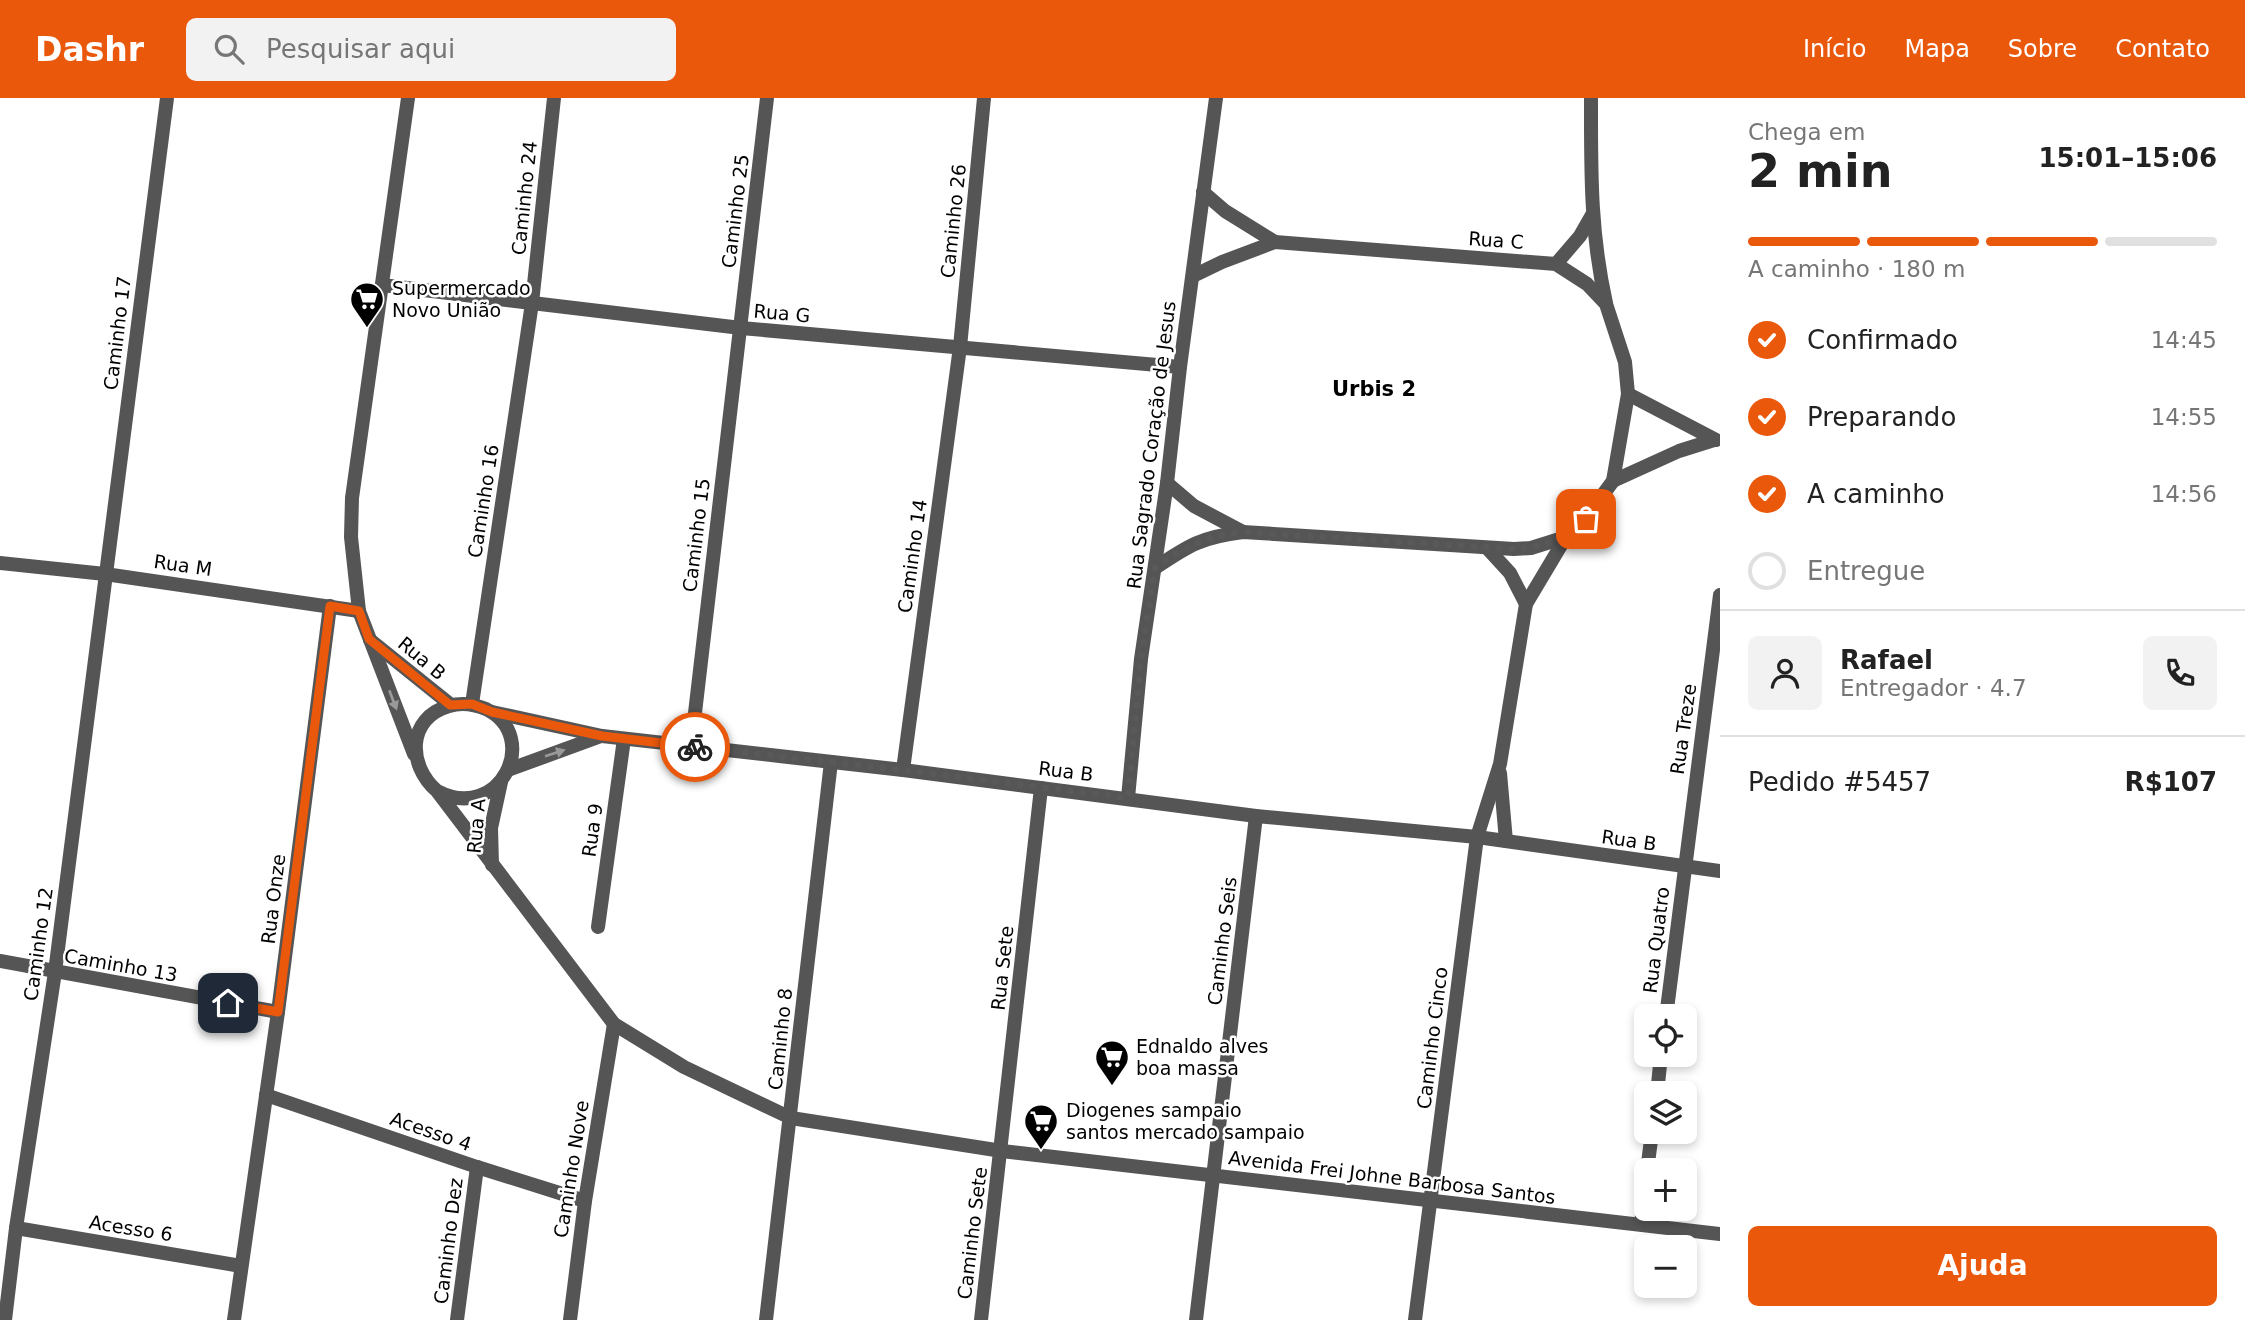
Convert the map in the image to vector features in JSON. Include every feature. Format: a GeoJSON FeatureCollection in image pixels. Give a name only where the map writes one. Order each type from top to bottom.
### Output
{"type":"FeatureCollection","features":[{"type":"Feature","properties":{"kind":"street","name":"Caminho 17"},"geometry":{"type":"LineString","coordinates":[[106,574],[167,98]]}},
{"type":"Feature","properties":{"kind":"street"},"geometry":{"type":"LineString","coordinates":[[408,98],[352,498],[351,537],[359,611],[420,773],[437,791],[459,799],[482,796],[504,776],[602,736]]}},
{"type":"Feature","properties":{"kind":"street","name":"Caminho 24"},"geometry":{"type":"LineString","coordinates":[[532,303],[554,98]]}},
{"type":"Feature","properties":{"kind":"street","name":"Caminho 25"},"geometry":{"type":"LineString","coordinates":[[741,328],[767,98]]}},
{"type":"Feature","properties":{"kind":"street","name":"Caminho 26"},"geometry":{"type":"LineString","coordinates":[[960,347],[984,98]]}},
{"type":"Feature","properties":{"kind":"street","name":"Rua Sagrado Coração de Jesus"},"geometry":{"type":"LineString","coordinates":[[1128,798],[1141,659],[1167,483],[1216,98]]}},
{"type":"Feature","properties":{"kind":"street"},"geometry":{"type":"LineString","coordinates":[[1591,98],[1592,215],[1596,261],[1606,304]]}},
{"type":"Feature","properties":{"kind":"street","name":"Rua C"},"geometry":{"type":"LineString","coordinates":[[1203,192],[1226,211],[1275,242]]}},
{"type":"Feature","properties":{"kind":"street"},"geometry":{"type":"LineString","coordinates":[[1556,264],[1580,236],[1592,215]]}},
{"type":"Feature","properties":{"kind":"street","name":"Rua C"},"geometry":{"type":"LineString","coordinates":[[1155,568],[1195,542],[1244,532],[1488,549],[1531,548],[1566,537],[1586,519],[1613,481],[1628,394],[1625,362],[1606,304],[1587,284],[1556,264],[1275,242],[1193,276]]}},
{"type":"Feature","properties":{"kind":"street","name":"Rua G"},"geometry":{"type":"LineString","coordinates":[[382,285],[741,328],[1180,367]]}},
{"type":"Feature","properties":{"kind":"street","name":"Caminho 16"},"geometry":{"type":"LineString","coordinates":[[472,704],[532,303]]}},
{"type":"Feature","properties":{"kind":"street","name":"Caminho 15"},"geometry":{"type":"LineString","coordinates":[[691,747],[741,328]]}},
{"type":"Feature","properties":{"kind":"street","name":"Caminho 14"},"geometry":{"type":"LineString","coordinates":[[902,770],[960,347]]}},
{"type":"Feature","properties":{"kind":"street"},"geometry":{"type":"LineString","coordinates":[[1628,394],[1717,440]]}},
{"type":"Feature","properties":{"kind":"street"},"geometry":{"type":"LineString","coordinates":[[1613,481],[1679,451],[1717,440]]}},
{"type":"Feature","properties":{"kind":"street","name":"Rua C"},"geometry":{"type":"LineString","coordinates":[[1167,483],[1194,506],[1244,532]]}},
{"type":"Feature","properties":{"kind":"street","name":"Caminho Cinco"},"geometry":{"type":"LineString","coordinates":[[1415,1320],[1477,837],[1500,764],[1526,604],[1566,537]]}},
{"type":"Feature","properties":{"kind":"street"},"geometry":{"type":"LineString","coordinates":[[1488,549],[1510,573],[1526,604]]}},
{"type":"Feature","properties":{"kind":"street","name":"Rua M"},"geometry":{"type":"LineString","coordinates":[[0,563],[106,574],[359,611]]}},
{"type":"Feature","properties":{"kind":"street","name":"Caminho 12"},"geometry":{"type":"LineString","coordinates":[[5,1320],[16,1228],[55,972],[106,574]]}},
{"type":"Feature","properties":{"kind":"street","name":"Rua Treze"},"geometry":{"type":"LineString","coordinates":[[1684,867],[1720,596]]}},
{"type":"Feature","properties":{"kind":"street","name":"Rua Onze"},"geometry":{"type":"LineString","coordinates":[[234,1320],[278,1012],[330,606]]}},
{"type":"Feature","properties":{"kind":"street","name":"Rua B"},"geometry":{"type":"LineString","coordinates":[[369,639],[450,705]]}},
{"type":"Feature","properties":{"kind":"street"},"geometry":{"type":"LineString","coordinates":[[416,761],[416,741],[425,722],[450,705],[472,704],[492,712],[506,728],[510,738],[511,760],[504,776]]}},
{"type":"Feature","properties":{"kind":"street","name":"Rua B"},"geometry":{"type":"LineString","coordinates":[[492,712],[602,736],[902,770],[1256,816],[1477,837],[1720,871]]}},
{"type":"Feature","properties":{"kind":"street","name":"Rua 9"},"geometry":{"type":"LineString","coordinates":[[598,927],[624,738]]}},
{"type":"Feature","properties":{"kind":"street","name":"Caminho 8"},"geometry":{"type":"LineString","coordinates":[[766,1320],[831,762]]}},
{"type":"Feature","properties":{"kind":"street","name":"Caminho Cinco"},"geometry":{"type":"LineString","coordinates":[[1500,764],[1506,841]]}},
{"type":"Feature","properties":{"kind":"street","name":"Rua A"},"geometry":{"type":"LineString","coordinates":[[492,865],[491,828],[504,776]]}},
{"type":"Feature","properties":{"kind":"street","name":"Rua Sete"},"geometry":{"type":"LineString","coordinates":[[1002,1152],[1041,788]]}},
{"type":"Feature","properties":{"kind":"street","name":"Rua A"},"geometry":{"type":"LineString","coordinates":[[437,791],[492,865]]}},
{"type":"Feature","properties":{"kind":"street","name":"Caminho Seis"},"geometry":{"type":"LineString","coordinates":[[1196,1320],[1256,816]]}},
{"type":"Feature","properties":{"kind":"street","name":"Avenida Frei Johne Barbosa Santos"},"geometry":{"type":"LineString","coordinates":[[492,865],[614,1024],[684,1067],[791,1118],[1002,1152],[1720,1234]]}},
{"type":"Feature","properties":{"kind":"street","name":"Rua Quatro"},"geometry":{"type":"LineString","coordinates":[[1668,1004],[1684,867]]}},
{"type":"Feature","properties":{"kind":"street","name":"Caminho 13"},"geometry":{"type":"LineString","coordinates":[[0,961],[278,1012]]}},
{"type":"Feature","properties":{"kind":"street","name":"Caminho Nove"},"geometry":{"type":"LineString","coordinates":[[570,1320],[585,1201],[614,1024]]}},
{"type":"Feature","properties":{"kind":"street","name":"Acesso 4"},"geometry":{"type":"LineString","coordinates":[[266,1095],[585,1201]]}},
{"type":"Feature","properties":{"kind":"street","name":"Caminho Sete"},"geometry":{"type":"LineString","coordinates":[[981,1320],[1002,1152]]}},
{"type":"Feature","properties":{"kind":"street","name":"Caminho Dez"},"geometry":{"type":"LineString","coordinates":[[457,1320],[477,1167]]}},
{"type":"Feature","properties":{"kind":"street","name":"Acesso 6"},"geometry":{"type":"LineString","coordinates":[[16,1228],[241,1266]]}},
{"type":"Feature","properties":{"kind":"way so far"},"geometry":{"type":"LineString","coordinates":[[695,747],[1128,798],[1141,659],[1155,568],[1181,550],[1214,536],[1244,532],[1488,549],[1531,548],[1566,537],[1586,519]]}},
{"type":"Feature","properties":{"kind":"place","name":"Supermercado Novo União"},"geometry":{"type":"Point","coordinates":[367,329]}},
{"type":"Feature","properties":{"kind":"place","name":"Ednaldo alves boa massa"},"geometry":{"type":"Point","coordinates":[1112,1087]}},
{"type":"Feature","properties":{"kind":"place","name":"Diogenes sampaio santos mercado sampaio"},"geometry":{"type":"Point","coordinates":[1041,1151]}},
{"type":"Feature","properties":{"kind":"district","name":"Urbis 2"},"geometry":{"type":"Point","coordinates":[1374,389]}},
{"type":"Feature","properties":{"kind":"route"},"geometry":{"type":"LineString","coordinates":[[228,1003],[278,1012],[330,606],[359,611],[369,639],[450,705],[472,704],[492,712],[602,736],[695,747]]}}]}
